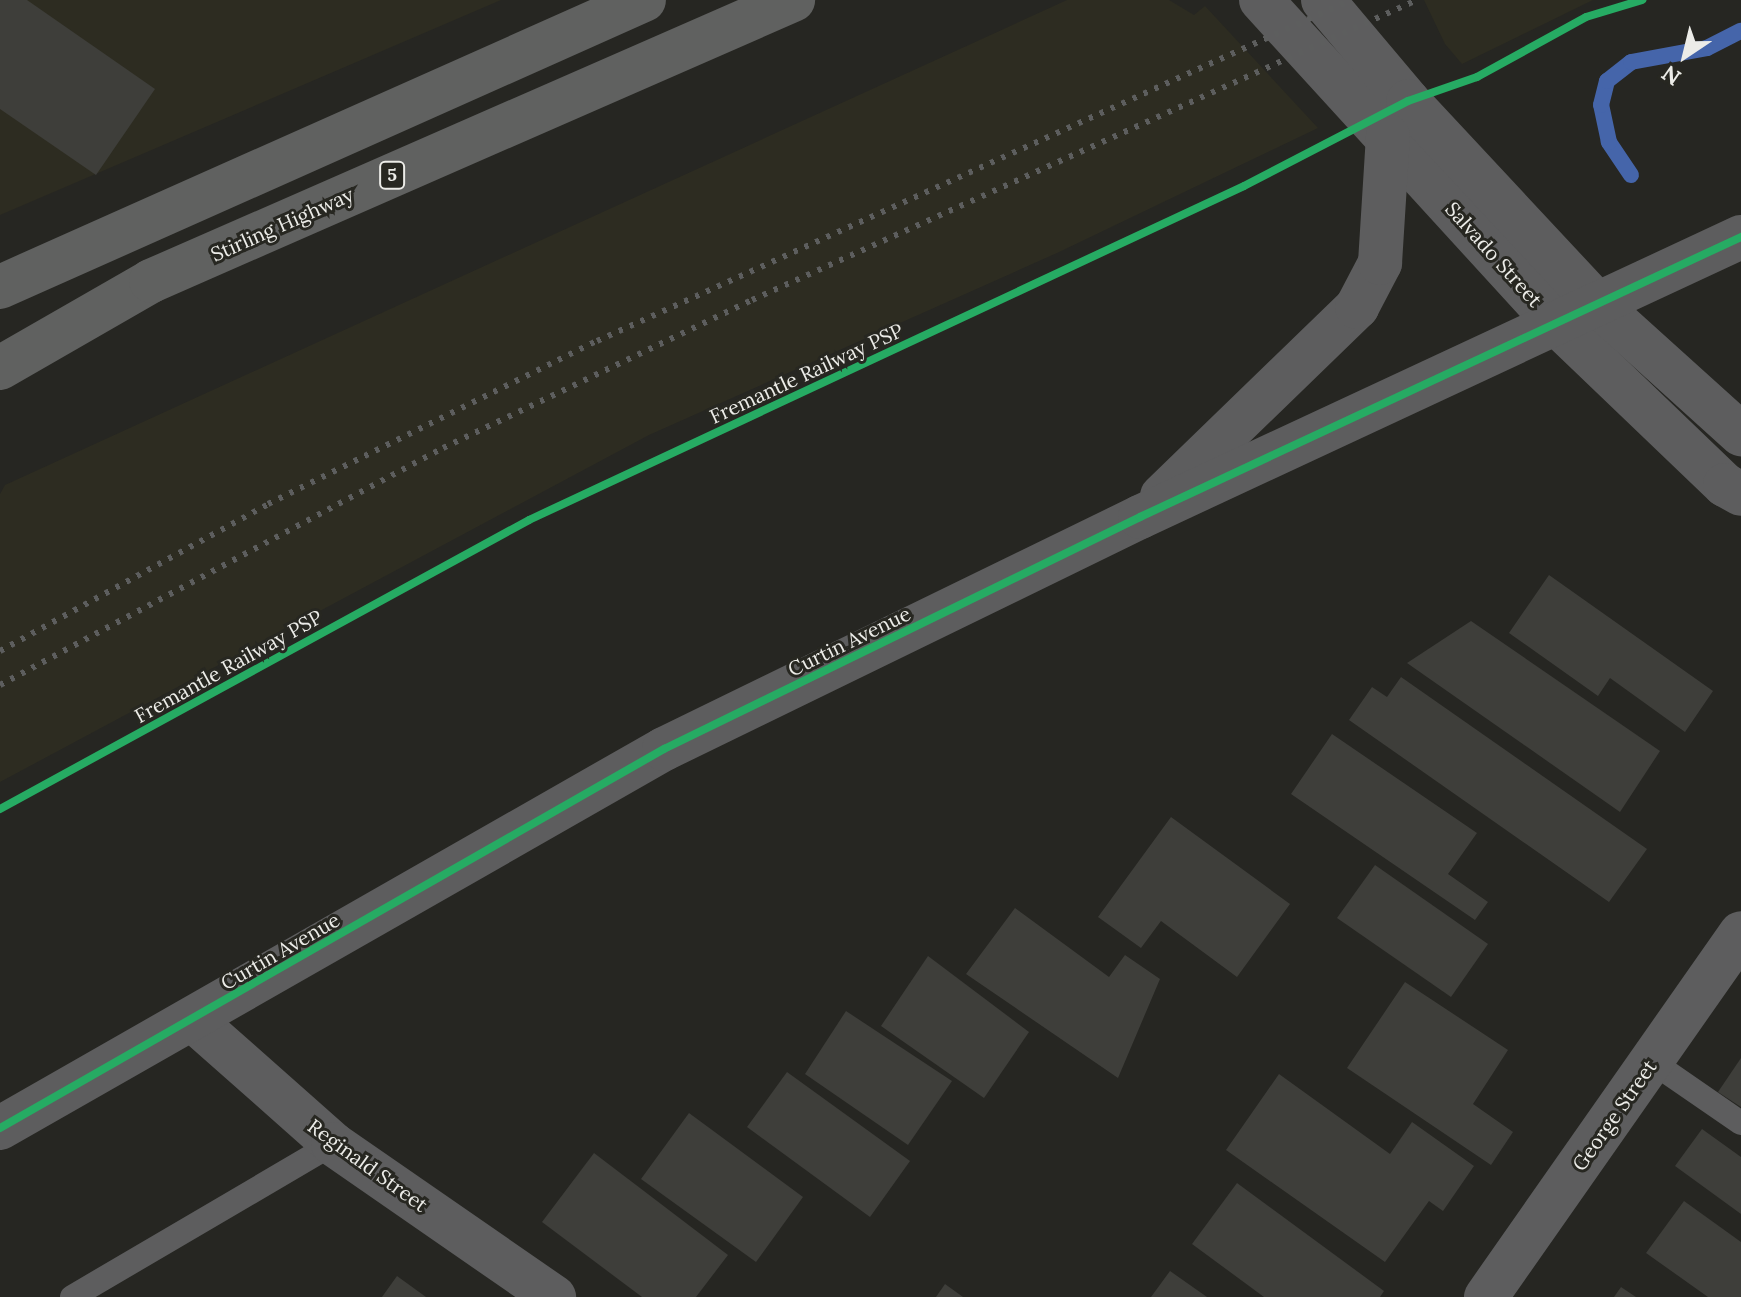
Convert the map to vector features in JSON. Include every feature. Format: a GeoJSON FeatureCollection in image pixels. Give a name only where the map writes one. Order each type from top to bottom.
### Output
{"type":"FeatureCollection","features":[{"type":"Feature","properties":{"kind":"highway"},"geometry":{"type":"LineString","coordinates":[[0,287],[644,0]]}},
{"type":"Feature","properties":{"kind":"highway","name":"Stirling Highway"},"geometry":{"type":"LineString","coordinates":[[0,368],[151,281],[793,0]]}},
{"type":"Feature","properties":{"kind":"main road","name":"Salvado Street"},"geometry":{"type":"LineString","coordinates":[[1261,0],[1558,325],[1725,485],[1741,494]]}},
{"type":"Feature","properties":{"kind":"main road","name":"Salvado Street"},"geometry":{"type":"LineString","coordinates":[[1323,0],[1408,101],[1598,305],[1741,434]]}},
{"type":"Feature","properties":{"kind":"main road"},"geometry":{"type":"LineString","coordinates":[[1140,517],[1357,307],[1380,263],[1388,136]]}},
{"type":"Feature","properties":{"kind":"main road","name":"Curtin Avenue"},"geometry":{"type":"LineString","coordinates":[[0,1128],[664,749],[1140,517],[1558,325],[1741,237]]}},
{"type":"Feature","properties":{"kind":"main road","name":"George Street"},"geometry":{"type":"LineString","coordinates":[[1486,1297],[1741,933]]}},
{"type":"Feature","properties":{"kind":"main road","name":"Reginald Street"},"geometry":{"type":"LineString","coordinates":[[193,1020],[333,1144],[554,1297]]}},
{"type":"Feature","properties":{"kind":"lane"},"geometry":{"type":"LineString","coordinates":[[1651,1061],[1741,1123]]}},
{"type":"Feature","properties":{"kind":"lane"},"geometry":{"type":"LineString","coordinates":[[72,1297],[333,1144]]}},
{"type":"Feature","properties":{"kind":"shaded area"},"geometry":{"type":"Polygon","coordinates":[[[0,0],[501,0],[0,215],[0,0]]]}},
{"type":"Feature","properties":{"kind":"shaded area"},"geometry":{"type":"Polygon","coordinates":[[[1067,0],[1169,0],[1194,15],[1205,6],[1318,128],[1057,253],[649,435],[0,782],[0,494],[5,485],[1067,0]]]}},
{"type":"Feature","properties":{"kind":"shaded area"},"geometry":{"type":"Polygon","coordinates":[[[1424,0],[1593,0],[1462,64],[1445,44],[1424,0]]]}},
{"type":"Feature","properties":{"kind":"building"},"geometry":{"type":"Polygon","coordinates":[[[0,0],[27,0],[155,89],[96,175],[0,109],[0,0]]]}},
{"type":"Feature","properties":{"kind":"building"},"geometry":{"type":"Polygon","coordinates":[[[1549,575],[1713,691],[1685,732],[1610,678],[1598,696],[1509,633],[1549,575]]]}},
{"type":"Feature","properties":{"kind":"building"},"geometry":{"type":"Polygon","coordinates":[[[1471,621],[1660,751],[1620,812],[1407,663],[1471,621]]]}},
{"type":"Feature","properties":{"kind":"building"},"geometry":{"type":"Polygon","coordinates":[[[1401,677],[1647,849],[1609,902],[1349,720],[1372,687],[1387,697],[1401,677]]]}},
{"type":"Feature","properties":{"kind":"building"},"geometry":{"type":"Polygon","coordinates":[[[1332,734],[1477,833],[1448,874],[1488,902],[1475,920],[1291,794],[1332,734]]]}},
{"type":"Feature","properties":{"kind":"building"},"geometry":{"type":"Polygon","coordinates":[[[1171,817],[1290,904],[1237,977],[1161,921],[1141,948],[1098,917],[1171,817]]]}},
{"type":"Feature","properties":{"kind":"building"},"geometry":{"type":"Polygon","coordinates":[[[1375,865],[1488,944],[1451,997],[1337,918],[1375,865]]]}},
{"type":"Feature","properties":{"kind":"building"},"geometry":{"type":"Polygon","coordinates":[[[1015,908],[1109,977],[1125,955],[1160,979],[1118,1078],[966,974],[1015,908]]]}},
{"type":"Feature","properties":{"kind":"building"},"geometry":{"type":"Polygon","coordinates":[[[928,956],[1029,1032],[984,1098],[881,1026],[928,956]]]}},
{"type":"Feature","properties":{"kind":"building"},"geometry":{"type":"Polygon","coordinates":[[[1405,982],[1508,1050],[1473,1104],[1513,1132],[1491,1165],[1347,1068],[1405,982]]]}},
{"type":"Feature","properties":{"kind":"building"},"geometry":{"type":"Polygon","coordinates":[[[846,1011],[952,1081],[908,1145],[805,1074],[846,1011]]]}},
{"type":"Feature","properties":{"kind":"building"},"geometry":{"type":"Polygon","coordinates":[[[1741,1058],[1741,1107],[1718,1092],[1741,1058]]]}},
{"type":"Feature","properties":{"kind":"building"},"geometry":{"type":"Polygon","coordinates":[[[787,1072],[910,1161],[870,1217],[747,1127],[787,1072]]]}},
{"type":"Feature","properties":{"kind":"building"},"geometry":{"type":"Polygon","coordinates":[[[1279,1074],[1390,1154],[1412,1122],[1474,1166],[1443,1211],[1429,1201],[1385,1262],[1226,1150],[1279,1074]]]}},
{"type":"Feature","properties":{"kind":"building"},"geometry":{"type":"Polygon","coordinates":[[[689,1113],[803,1197],[756,1262],[641,1179],[689,1113]]]}},
{"type":"Feature","properties":{"kind":"building"},"geometry":{"type":"Polygon","coordinates":[[[1702,1129],[1741,1157],[1741,1214],[1675,1166],[1702,1129]]]}},
{"type":"Feature","properties":{"kind":"building"},"geometry":{"type":"Polygon","coordinates":[[[594,1153],[728,1255],[696,1297],[642,1297],[542,1222],[594,1153]]]}},
{"type":"Feature","properties":{"kind":"building"},"geometry":{"type":"Polygon","coordinates":[[[1237,1183],[1384,1291],[1380,1297],[1264,1297],[1192,1244],[1237,1183]]]}},
{"type":"Feature","properties":{"kind":"building"},"geometry":{"type":"Polygon","coordinates":[[[1684,1201],[1741,1242],[1741,1297],[1708,1297],[1646,1253],[1684,1201]]]}},
{"type":"Feature","properties":{"kind":"building"},"geometry":{"type":"Polygon","coordinates":[[[1170,1271],[1207,1297],[1151,1297],[1170,1271]]]}},
{"type":"Feature","properties":{"kind":"building"},"geometry":{"type":"Polygon","coordinates":[[[397,1276],[426,1297],[382,1297],[397,1276]]]}},
{"type":"Feature","properties":{"kind":"building"},"geometry":{"type":"Polygon","coordinates":[[[945,1284],[963,1297],[936,1297],[945,1284]]]}},
{"type":"Feature","properties":{"kind":"building"},"geometry":{"type":"Polygon","coordinates":[[[1621,1287],[1636,1297],[1614,1297],[1621,1287]]]}},
{"type":"Feature","properties":{"kind":"waterway"},"geometry":{"type":"LineString","coordinates":[[1631,175],[1609,142],[1601,105],[1607,81],[1631,62],[1707,48],[1741,31]]}},
{"type":"Feature","properties":{"kind":"railway"},"geometry":{"type":"LineString","coordinates":[[0,651],[268,504],[597,341],[1351,0]]}},
{"type":"Feature","properties":{"kind":"railway"},"geometry":{"type":"LineString","coordinates":[[0,685],[443,448],[752,300],[1417,0]]}},
{"type":"Feature","properties":{"kind":"cycle path","name":"Fremantle Railway PSP"},"geometry":{"type":"LineString","coordinates":[[0,809],[529,520],[1244,186],[1408,101],[1477,77],[1586,17],[1642,0]]}},
{"type":"Feature","properties":{"kind":"cycle path"},"geometry":{"type":"LineString","coordinates":[[0,1128],[664,749],[1140,517],[1741,237]]}}]}
